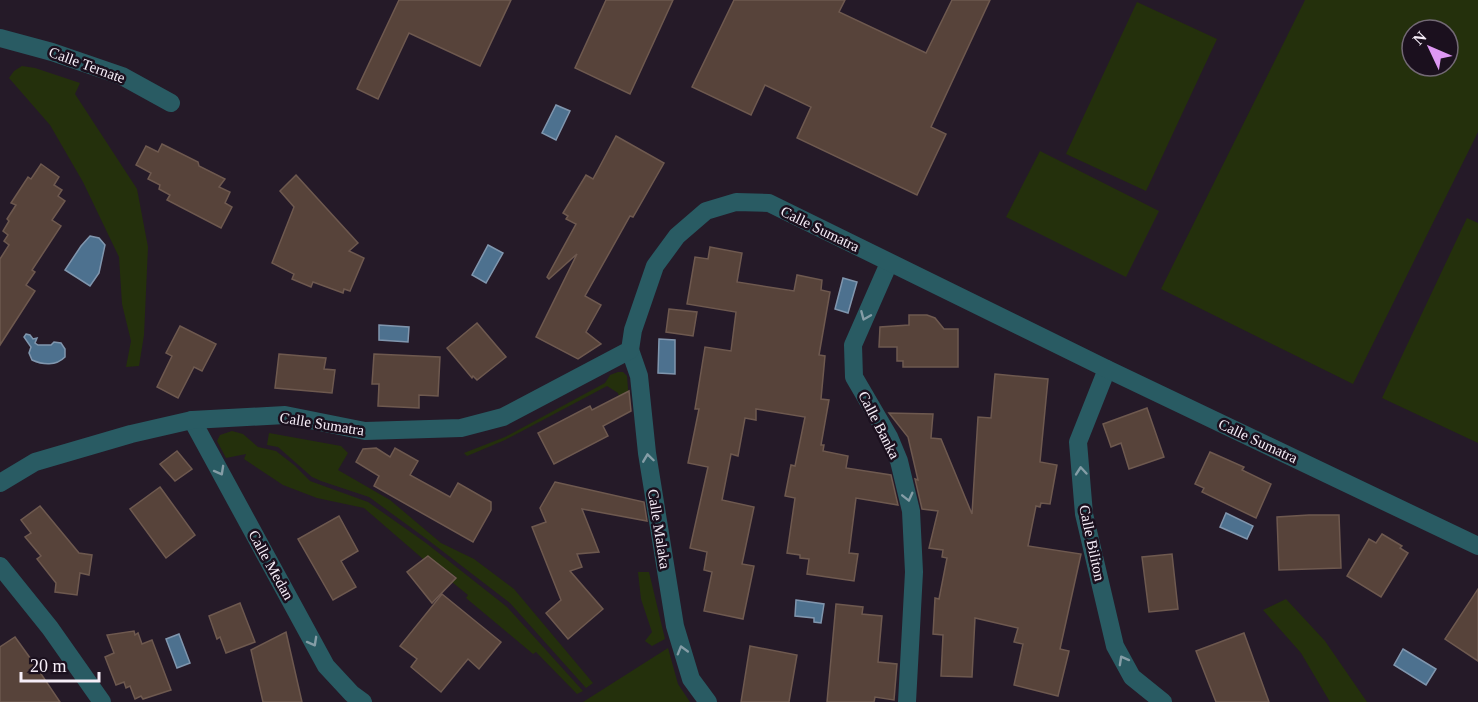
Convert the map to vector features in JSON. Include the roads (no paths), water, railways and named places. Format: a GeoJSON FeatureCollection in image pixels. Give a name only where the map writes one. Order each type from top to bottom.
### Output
{"type":"FeatureCollection","features":[{"type":"Feature","properties":{"kind":"street","name":"Calle Ternate"},"geometry":{"type":"LineString","coordinates":[[0,38],[52,52],[122,76],[171,103]]}},
{"type":"Feature","properties":{"kind":"street","name":"Calle Sumatra"},"geometry":{"type":"LineString","coordinates":[[0,483],[35,462],[131,434],[192,420],[285,415],[365,431],[461,428],[503,417],[630,351],[633,330],[655,266],[677,236],[706,211],[736,202],[769,203],[1107,369],[1478,546]]}},
{"type":"Feature","properties":{"kind":"street","name":"Calle Banka"},"geometry":{"type":"LineString","coordinates":[[890,263],[853,345],[854,377],[889,437],[898,460],[911,511],[914,572],[907,702]]}},
{"type":"Feature","properties":{"kind":"street","name":"Calle Malaka"},"geometry":{"type":"LineString","coordinates":[[630,351],[639,376],[647,453],[675,626],[691,679],[708,702]]}},
{"type":"Feature","properties":{"kind":"street","name":"Calle Biliton"},"geometry":{"type":"LineString","coordinates":[[1107,369],[1078,442],[1084,514],[1115,646],[1132,677],[1163,702]]}},
{"type":"Feature","properties":{"kind":"street","name":"Calle Medan"},"geometry":{"type":"LineString","coordinates":[[192,420],[326,666],[352,694],[363,702]]}},
{"type":"Feature","properties":{"kind":"street"},"geometry":{"type":"LineString","coordinates":[[0,567],[50,628],[102,702]]}},
{"type":"Feature","properties":{"kind":"water"},"geometry":{"type":"Polygon","coordinates":[[[556,105],[570,111],[556,140],[542,133],[556,105]]]}},
{"type":"Feature","properties":{"kind":"water"},"geometry":{"type":"Polygon","coordinates":[[[90,236],[99,238],[105,245],[99,273],[90,286],[65,270],[90,236]]]}},
{"type":"Feature","properties":{"kind":"water"},"geometry":{"type":"Polygon","coordinates":[[[488,245],[503,253],[486,283],[472,275],[488,245]]]}},
{"type":"Feature","properties":{"kind":"water"},"geometry":{"type":"Polygon","coordinates":[[[843,278],[857,282],[848,313],[835,309],[843,278]]]}},
{"type":"Feature","properties":{"kind":"water"},"geometry":{"type":"Polygon","coordinates":[[[379,325],[409,327],[408,342],[379,340],[379,325]]]}},
{"type":"Feature","properties":{"kind":"water"},"geometry":{"type":"Polygon","coordinates":[[[26,334],[33,339],[37,338],[35,343],[38,345],[61,343],[65,349],[65,357],[49,364],[32,360],[29,353],[31,347],[24,337],[26,334]]]}},
{"type":"Feature","properties":{"kind":"water"},"geometry":{"type":"Polygon","coordinates":[[[659,339],[675,340],[675,374],[658,373],[659,339]]]}},
{"type":"Feature","properties":{"kind":"water"},"geometry":{"type":"Polygon","coordinates":[[[1226,513],[1253,526],[1247,539],[1220,527],[1226,513]]]}},
{"type":"Feature","properties":{"kind":"water"},"geometry":{"type":"Polygon","coordinates":[[[796,600],[824,604],[821,623],[814,622],[814,618],[795,616],[796,600]]]}},
{"type":"Feature","properties":{"kind":"water"},"geometry":{"type":"Polygon","coordinates":[[[179,634],[190,663],[177,668],[166,639],[179,634]]]}},
{"type":"Feature","properties":{"kind":"water"},"geometry":{"type":"Polygon","coordinates":[[[1403,649],[1436,669],[1426,685],[1394,665],[1403,649]]]}}]}
